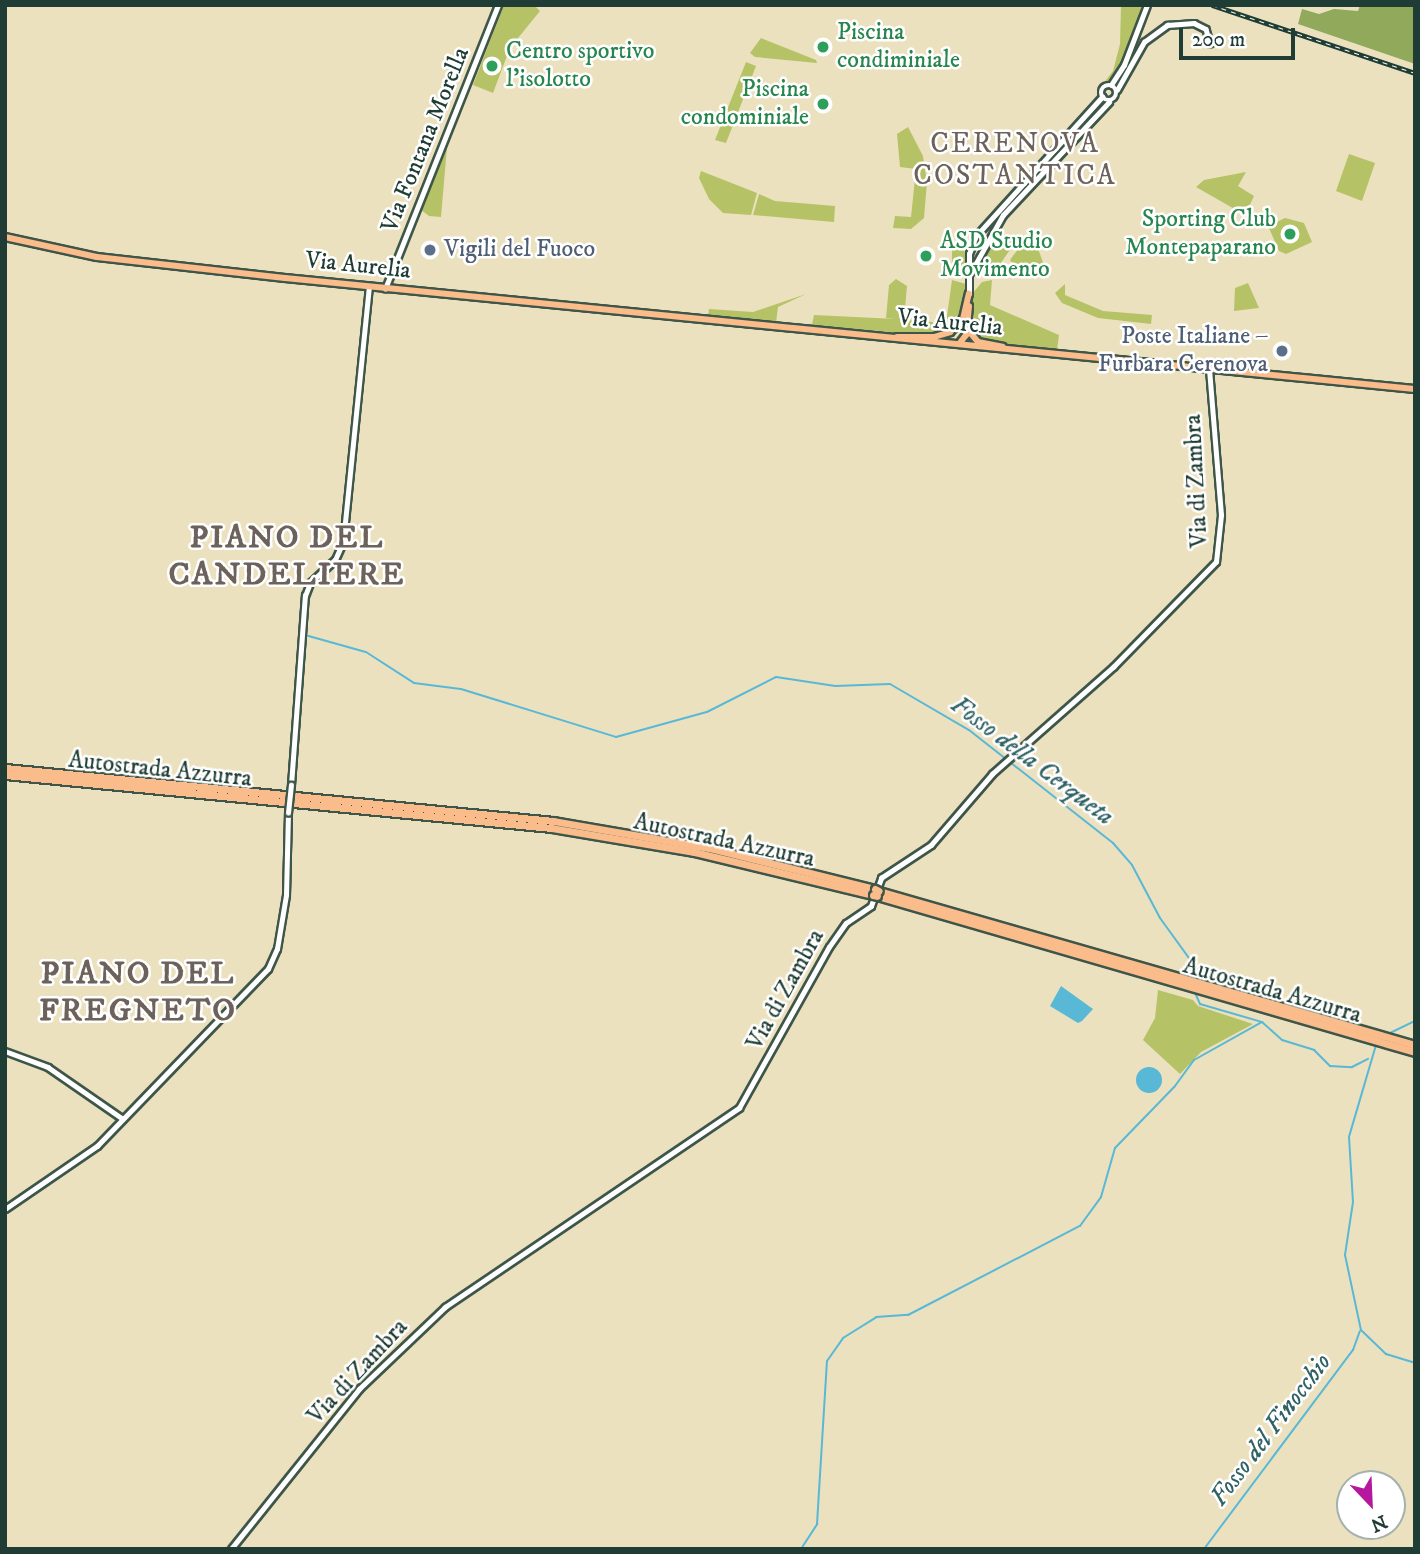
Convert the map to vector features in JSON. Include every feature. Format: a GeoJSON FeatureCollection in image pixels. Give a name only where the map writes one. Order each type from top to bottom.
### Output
{"type":"FeatureCollection","features":[{"type":"Feature","properties":{"kind":"highway","name":"Autostrada Azzurra"},"geometry":{"type":"LineString","coordinates":[[5,768],[553,821],[695,845],[876,893],[1374,1037],[1391,1038],[1415,1045]]}},
{"type":"Feature","properties":{"kind":"highway","name":"Autostrada Azzurra"},"geometry":{"type":"LineString","coordinates":[[5,775],[551,828],[694,852],[876,893]]}},
{"type":"Feature","properties":{"kind":"highway","name":"Autostrada Azzurra"},"geometry":{"type":"LineString","coordinates":[[1374,1037],[1383,1043],[1415,1052]]}},
{"type":"Feature","properties":{"kind":"main road","name":"Via Aurelia"},"geometry":{"type":"LineString","coordinates":[[5,237],[97,257],[386,289],[1415,388]]}},
{"type":"Feature","properties":{"kind":"main road"},"geometry":{"type":"LineString","coordinates":[[959,344],[968,326],[969,294]]}},
{"type":"Feature","properties":{"kind":"main road"},"geometry":{"type":"LineString","coordinates":[[959,344],[957,327],[969,294]]}},
{"type":"Feature","properties":{"kind":"main road"},"geometry":{"type":"LineString","coordinates":[[968,326],[978,342],[1009,348]]}},
{"type":"Feature","properties":{"kind":"main road"},"geometry":{"type":"LineString","coordinates":[[897,337],[936,337],[957,327]]}},
{"type":"Feature","properties":{"kind":"main road","name":"Via Aurelia"},"geometry":{"type":"LineString","coordinates":[[793,329],[1027,354],[1103,359]]}},
{"type":"Feature","properties":{"kind":"main road"},"geometry":{"type":"LineString","coordinates":[[876,339],[959,344],[1027,354]]}},
{"type":"Feature","properties":{"kind":"street","name":"Via Fontana Morella"},"geometry":{"type":"LineString","coordinates":[[386,289],[498,5]]}},
{"type":"Feature","properties":{"kind":"street"},"geometry":{"type":"LineString","coordinates":[[969,294],[969,254],[976,236],[1101,97],[1103,87],[1111,85],[1124,65],[1147,5]]}},
{"type":"Feature","properties":{"kind":"street"},"geometry":{"type":"LineString","coordinates":[[970,276],[997,222],[1109,102],[1117,97],[1117,90],[1144,42],[1167,25],[1194,23],[1206,29],[1210,43]]}},
{"type":"Feature","properties":{"kind":"street"},"geometry":{"type":"LineString","coordinates":[[1111,85],[1117,90]]}},
{"type":"Feature","properties":{"kind":"street"},"geometry":{"type":"LineString","coordinates":[[1101,97],[1109,102]]}},
{"type":"Feature","properties":{"kind":"street"},"geometry":{"type":"LineString","coordinates":[[5,1209],[86,1155],[272,963],[286,895],[288,813],[304,598],[308,584],[335,560],[343,544],[369,287]]}},
{"type":"Feature","properties":{"kind":"street","name":"Via di Zambra"},"geometry":{"type":"LineString","coordinates":[[231,1549],[363,1385],[445,1307],[739,1108],[842,927],[871,906],[881,878],[934,842],[1005,762],[1115,664],[1218,558],[1221,515],[1209,369]]}},
{"type":"Feature","properties":{"kind":"street"},"geometry":{"type":"LineString","coordinates":[[5,1051],[48,1067],[123,1119]]}},
{"type":"Feature","properties":{"kind":"green space","name":"Centro sportivo l'isolotto"},"geometry":{"type":"Polygon","coordinates":[[[504,5],[534,5],[540,11],[510,48],[493,93],[473,85],[504,5]]]}},
{"type":"Feature","properties":{"kind":"green space"},"geometry":{"type":"Polygon","coordinates":[[[1121,5],[1143,5],[1122,64],[1112,80],[1103,84],[1113,71],[1120,44],[1121,5]]]}},
{"type":"Feature","properties":{"kind":"green space"},"geometry":{"type":"Polygon","coordinates":[[[1360,5],[1415,5],[1415,64],[1298,24],[1302,9],[1319,14],[1334,9],[1358,11],[1360,5]]]}},
{"type":"Feature","properties":{"kind":"green space"},"geometry":{"type":"Polygon","coordinates":[[[761,38],[816,60],[817,63],[755,57],[750,53],[761,38]]]}},
{"type":"Feature","properties":{"kind":"green space"},"geometry":{"type":"Polygon","coordinates":[[[746,62],[756,66],[726,143],[715,140],[746,62]]]}},
{"type":"Feature","properties":{"kind":"green space"},"geometry":{"type":"Polygon","coordinates":[[[908,127],[923,156],[927,182],[924,218],[911,229],[893,228],[895,216],[911,217],[916,169],[900,167],[897,134],[908,127]]]}},
{"type":"Feature","properties":{"kind":"green space"},"geometry":{"type":"Polygon","coordinates":[[[447,147],[441,217],[429,216],[420,209],[447,147]]]}},
{"type":"Feature","properties":{"kind":"green space"},"geometry":{"type":"Polygon","coordinates":[[[1349,154],[1375,163],[1362,201],[1336,191],[1349,154]]]}},
{"type":"Feature","properties":{"kind":"green space"},"geometry":{"type":"Polygon","coordinates":[[[701,171],[757,193],[751,215],[723,213],[709,199],[699,178],[701,171]]]}},
{"type":"Feature","properties":{"kind":"green space"},"geometry":{"type":"Polygon","coordinates":[[[1246,172],[1238,186],[1254,196],[1245,215],[1196,187],[1204,180],[1246,172]]]}},
{"type":"Feature","properties":{"kind":"green space"},"geometry":{"type":"Polygon","coordinates":[[[759,194],[775,201],[835,206],[834,222],[753,215],[759,194]]]}},
{"type":"Feature","properties":{"kind":"green space","name":"Sporting Club Montepaparano"},"geometry":{"type":"Polygon","coordinates":[[[1285,218],[1304,223],[1312,242],[1286,254],[1279,251],[1268,226],[1285,218]]]}},
{"type":"Feature","properties":{"kind":"green space"},"geometry":{"type":"Polygon","coordinates":[[[996,226],[1005,235],[1019,237],[998,267],[984,263],[981,255],[996,226]]]}},
{"type":"Feature","properties":{"kind":"green space"},"geometry":{"type":"Polygon","coordinates":[[[1026,238],[1035,240],[1045,268],[1015,267],[1010,260],[1026,238]]]}},
{"type":"Feature","properties":{"kind":"green space"},"geometry":{"type":"Polygon","coordinates":[[[952,240],[967,254],[967,278],[952,275],[952,240]]]}},
{"type":"Feature","properties":{"kind":"green space"},"geometry":{"type":"Polygon","coordinates":[[[896,279],[907,286],[904,320],[946,323],[952,280],[966,284],[964,310],[957,324],[944,333],[923,335],[812,325],[814,315],[896,319],[886,318],[889,285],[896,279]]]}},
{"type":"Feature","properties":{"kind":"green space"},"geometry":{"type":"Polygon","coordinates":[[[992,280],[990,305],[1059,335],[1057,350],[977,340],[970,330],[972,294],[982,282],[992,280]]]}},
{"type":"Feature","properties":{"kind":"green space"},"geometry":{"type":"Polygon","coordinates":[[[1248,283],[1259,308],[1234,311],[1235,288],[1248,283]]]}},
{"type":"Feature","properties":{"kind":"green space"},"geometry":{"type":"Polygon","coordinates":[[[1065,284],[1065,295],[1103,311],[1152,315],[1151,324],[1098,318],[1062,303],[1055,293],[1065,284]]]}},
{"type":"Feature","properties":{"kind":"green space"},"geometry":{"type":"Polygon","coordinates":[[[806,294],[778,307],[776,323],[708,316],[709,309],[753,312],[806,294]]]}},
{"type":"Feature","properties":{"kind":"green space"},"geometry":{"type":"Polygon","coordinates":[[[1158,990],[1193,1000],[1198,1006],[1253,1024],[1201,1052],[1180,1074],[1143,1040],[1155,1018],[1158,990]]]}},
{"type":"Feature","properties":{"kind":"water"},"geometry":{"type":"Polygon","coordinates":[[[1061,986],[1093,1009],[1082,1021],[1078,1023],[1050,1006],[1061,986]]]}},
{"type":"Feature","properties":{"kind":"water"},"geometry":{"type":"Polygon","coordinates":[[[1149,1067],[1158,1071],[1162,1080],[1158,1089],[1149,1093],[1140,1089],[1136,1080],[1140,1071],[1149,1067]]]}},
{"type":"Feature","properties":{"kind":"waterway","name":"Fosso della Cerqueta"},"geometry":{"type":"LineString","coordinates":[[305,635],[366,652],[414,683],[461,689],[616,737],[707,712],[776,677],[835,686],[890,684],[969,730],[1113,843],[1132,865],[1160,918],[1202,976]]}},
{"type":"Feature","properties":{"kind":"waterway","name":"Fosso della Cerqueta"},"geometry":{"type":"LineString","coordinates":[[1196,995],[1200,1004],[1262,1022],[1282,1040],[1314,1050],[1330,1066],[1352,1067],[1368,1059]]}},
{"type":"Feature","properties":{"kind":"waterway"},"geometry":{"type":"LineString","coordinates":[[1388,1034],[1415,1021]]}},
{"type":"Feature","properties":{"kind":"waterway"},"geometry":{"type":"LineString","coordinates":[[801,1549],[817,1524],[827,1361],[843,1338],[876,1317],[908,1315],[1080,1226],[1101,1197],[1115,1148],[1175,1086],[1194,1060],[1262,1022]]}},
{"type":"Feature","properties":{"kind":"waterway"},"geometry":{"type":"LineString","coordinates":[[1376,1045],[1349,1137],[1353,1202],[1345,1255],[1361,1330],[1386,1354],[1415,1363]]}},
{"type":"Feature","properties":{"kind":"waterway","name":"Fosso del Finocchio"},"geometry":{"type":"LineString","coordinates":[[1204,1549],[1353,1350],[1360,1331]]}},
{"type":"Feature","properties":{"kind":"railway"},"geometry":{"type":"LineString","coordinates":[[1212,5],[1415,73]]}},
{"type":"Feature","properties":{"kind":"place","name":"Piscina condiminiale"},"geometry":{"type":"Point","coordinates":[823,47]}},
{"type":"Feature","properties":{"kind":"place","name":"Centro sportivo l'isolotto"},"geometry":{"type":"Point","coordinates":[492,66]}},
{"type":"Feature","properties":{"kind":"place","name":"Piscina condominiale"},"geometry":{"type":"Point","coordinates":[823,104]}},
{"type":"Feature","properties":{"kind":"place","name":"Sporting Club Montepaparano"},"geometry":{"type":"Point","coordinates":[1290,234]}},
{"type":"Feature","properties":{"kind":"place","name":"Vigili del Fuoco"},"geometry":{"type":"Point","coordinates":[430,250]}},
{"type":"Feature","properties":{"kind":"place","name":"ASD Studio Movimento"},"geometry":{"type":"Point","coordinates":[926,256]}},
{"type":"Feature","properties":{"kind":"place","name":"Poste Italiane – Furbara Cerenova"},"geometry":{"type":"Point","coordinates":[1282,351]}},
{"type":"Feature","properties":{"kind":"district","name":"CERENOVA COSTANTICA"},"geometry":{"type":"Point","coordinates":[1015,160]}},
{"type":"Feature","properties":{"kind":"district","name":"PIANO DEL CANDELIERE"},"geometry":{"type":"Point","coordinates":[287,558]}},
{"type":"Feature","properties":{"kind":"district","name":"PIANO DEL FREGNETO"},"geometry":{"type":"Point","coordinates":[138,994]}}]}
